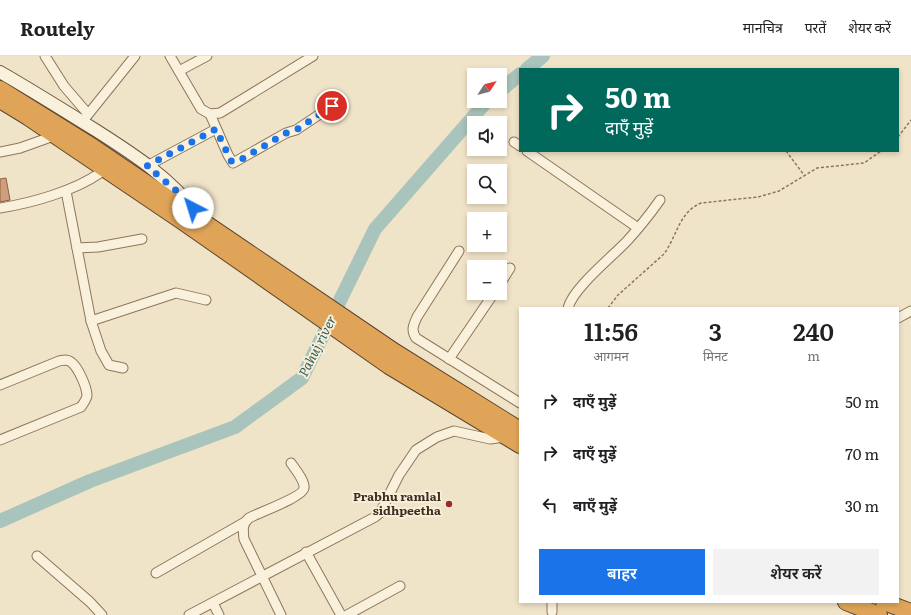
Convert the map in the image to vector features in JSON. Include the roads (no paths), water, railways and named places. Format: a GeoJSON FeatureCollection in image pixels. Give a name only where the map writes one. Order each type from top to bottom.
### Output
{"type":"FeatureCollection","features":[{"type":"Feature","properties":{"kind":"highway"},"geometry":{"type":"LineString","coordinates":[[0,89],[76,135],[167,204],[182,221],[264,271],[519,445]]}},
{"type":"Feature","properties":{"kind":"highway"},"geometry":{"type":"LineString","coordinates":[[0,100],[167,204],[200,219],[264,271]]}},
{"type":"Feature","properties":{"kind":"highway"},"geometry":{"type":"LineString","coordinates":[[392,359],[519,429]]}},
{"type":"Feature","properties":{"kind":"highway"},"geometry":{"type":"LineString","coordinates":[[849,603],[879,615]]}},
{"type":"Feature","properties":{"kind":"highway"},"geometry":{"type":"LineString","coordinates":[[887,603],[911,612]]}},
{"type":"Feature","properties":{"kind":"street"},"geometry":{"type":"LineString","coordinates":[[45,56],[85,118]]}},
{"type":"Feature","properties":{"kind":"street"},"geometry":{"type":"LineString","coordinates":[[85,118],[135,56]]}},
{"type":"Feature","properties":{"kind":"street"},"geometry":{"type":"LineString","coordinates":[[170,56],[201,109],[210,114],[231,161],[237,162],[286,133],[296,130],[332,106]]}},
{"type":"Feature","properties":{"kind":"street"},"geometry":{"type":"LineString","coordinates":[[179,71],[207,56]]}},
{"type":"Feature","properties":{"kind":"street"},"geometry":{"type":"LineString","coordinates":[[210,114],[220,112],[313,56]]}},
{"type":"Feature","properties":{"kind":"street"},"geometry":{"type":"LineString","coordinates":[[0,72],[85,118],[135,156],[185,198],[200,219]]}},
{"type":"Feature","properties":{"kind":"street"},"geometry":{"type":"LineString","coordinates":[[0,106],[142,202],[182,221]]}},
{"type":"Feature","properties":{"kind":"street"},"geometry":{"type":"LineString","coordinates":[[147,166],[216,129]]}},
{"type":"Feature","properties":{"kind":"street"},"geometry":{"type":"LineString","coordinates":[[0,152],[20,148],[48,138]]}},
{"type":"Feature","properties":{"kind":"street"},"geometry":{"type":"LineString","coordinates":[[528,152],[638,228]]}},
{"type":"Feature","properties":{"kind":"street"},"geometry":{"type":"LineString","coordinates":[[0,208],[66,191],[85,184],[100,173]]}},
{"type":"Feature","properties":{"kind":"street"},"geometry":{"type":"LineString","coordinates":[[66,191],[91,321],[101,351],[109,365],[123,368]]}},
{"type":"Feature","properties":{"kind":"street"},"geometry":{"type":"LineString","coordinates":[[568,307],[569,302],[638,228],[660,200]]}},
{"type":"Feature","properties":{"kind":"street"},"geometry":{"type":"LineString","coordinates":[[77,248],[111,245],[142,239]]}},
{"type":"Feature","properties":{"kind":"street"},"geometry":{"type":"LineString","coordinates":[[460,251],[428,298],[412,329],[416,338],[519,402]]}},
{"type":"Feature","properties":{"kind":"street"},"geometry":{"type":"LineString","coordinates":[[507,273],[510,268]]}},
{"type":"Feature","properties":{"kind":"street"},"geometry":{"type":"LineString","coordinates":[[91,321],[176,293],[206,300]]}},
{"type":"Feature","properties":{"kind":"street"},"geometry":{"type":"LineString","coordinates":[[449,358],[489,300]]}},
{"type":"Feature","properties":{"kind":"street"},"geometry":{"type":"LineString","coordinates":[[899,317],[911,311]]}},
{"type":"Feature","properties":{"kind":"street"},"geometry":{"type":"LineString","coordinates":[[0,385],[59,361],[66,360],[73,363],[86,391],[87,398],[81,407],[76,410],[0,440]]}},
{"type":"Feature","properties":{"kind":"street"},"geometry":{"type":"LineString","coordinates":[[189,615],[380,513],[407,461],[416,450],[437,437],[454,431],[490,438],[505,437]]}},
{"type":"Feature","properties":{"kind":"street"},"geometry":{"type":"LineString","coordinates":[[156,573],[245,522],[249,518],[295,498],[303,492],[303,482],[291,463]]}},
{"type":"Feature","properties":{"kind":"street"},"geometry":{"type":"LineString","coordinates":[[245,522],[243,529],[244,539],[281,615]]}},
{"type":"Feature","properties":{"kind":"street"},"geometry":{"type":"LineString","coordinates":[[306,552],[342,615]]}},
{"type":"Feature","properties":{"kind":"street"},"geometry":{"type":"LineString","coordinates":[[36,556],[90,602],[102,615]]}},
{"type":"Feature","properties":{"kind":"street"},"geometry":{"type":"LineString","coordinates":[[347,615],[400,586]]}},
{"type":"Feature","properties":{"kind":"street"},"geometry":{"type":"LineString","coordinates":[[213,603],[219,615]]}},
{"type":"Feature","properties":{"kind":"street"},"geometry":{"type":"LineString","coordinates":[[552,603],[552,612]]}},
{"type":"Feature","properties":{"kind":"waterway","name":"Pahuj river"},"geometry":{"type":"LineString","coordinates":[[528,68],[543,56]]}},
{"type":"Feature","properties":{"kind":"waterway","name":"Pahuj river"},"geometry":{"type":"LineString","coordinates":[[507,85],[519,75]]}},
{"type":"Feature","properties":{"kind":"waterway","name":"Pahuj river"},"geometry":{"type":"LineString","coordinates":[[0,521],[90,481],[235,427],[302,378],[375,229],[481,108]]}},
{"type":"Feature","properties":{"kind":"place","name":"Prabhu ramlal sidhpeetha"},"geometry":{"type":"Point","coordinates":[449,504]}}]}
